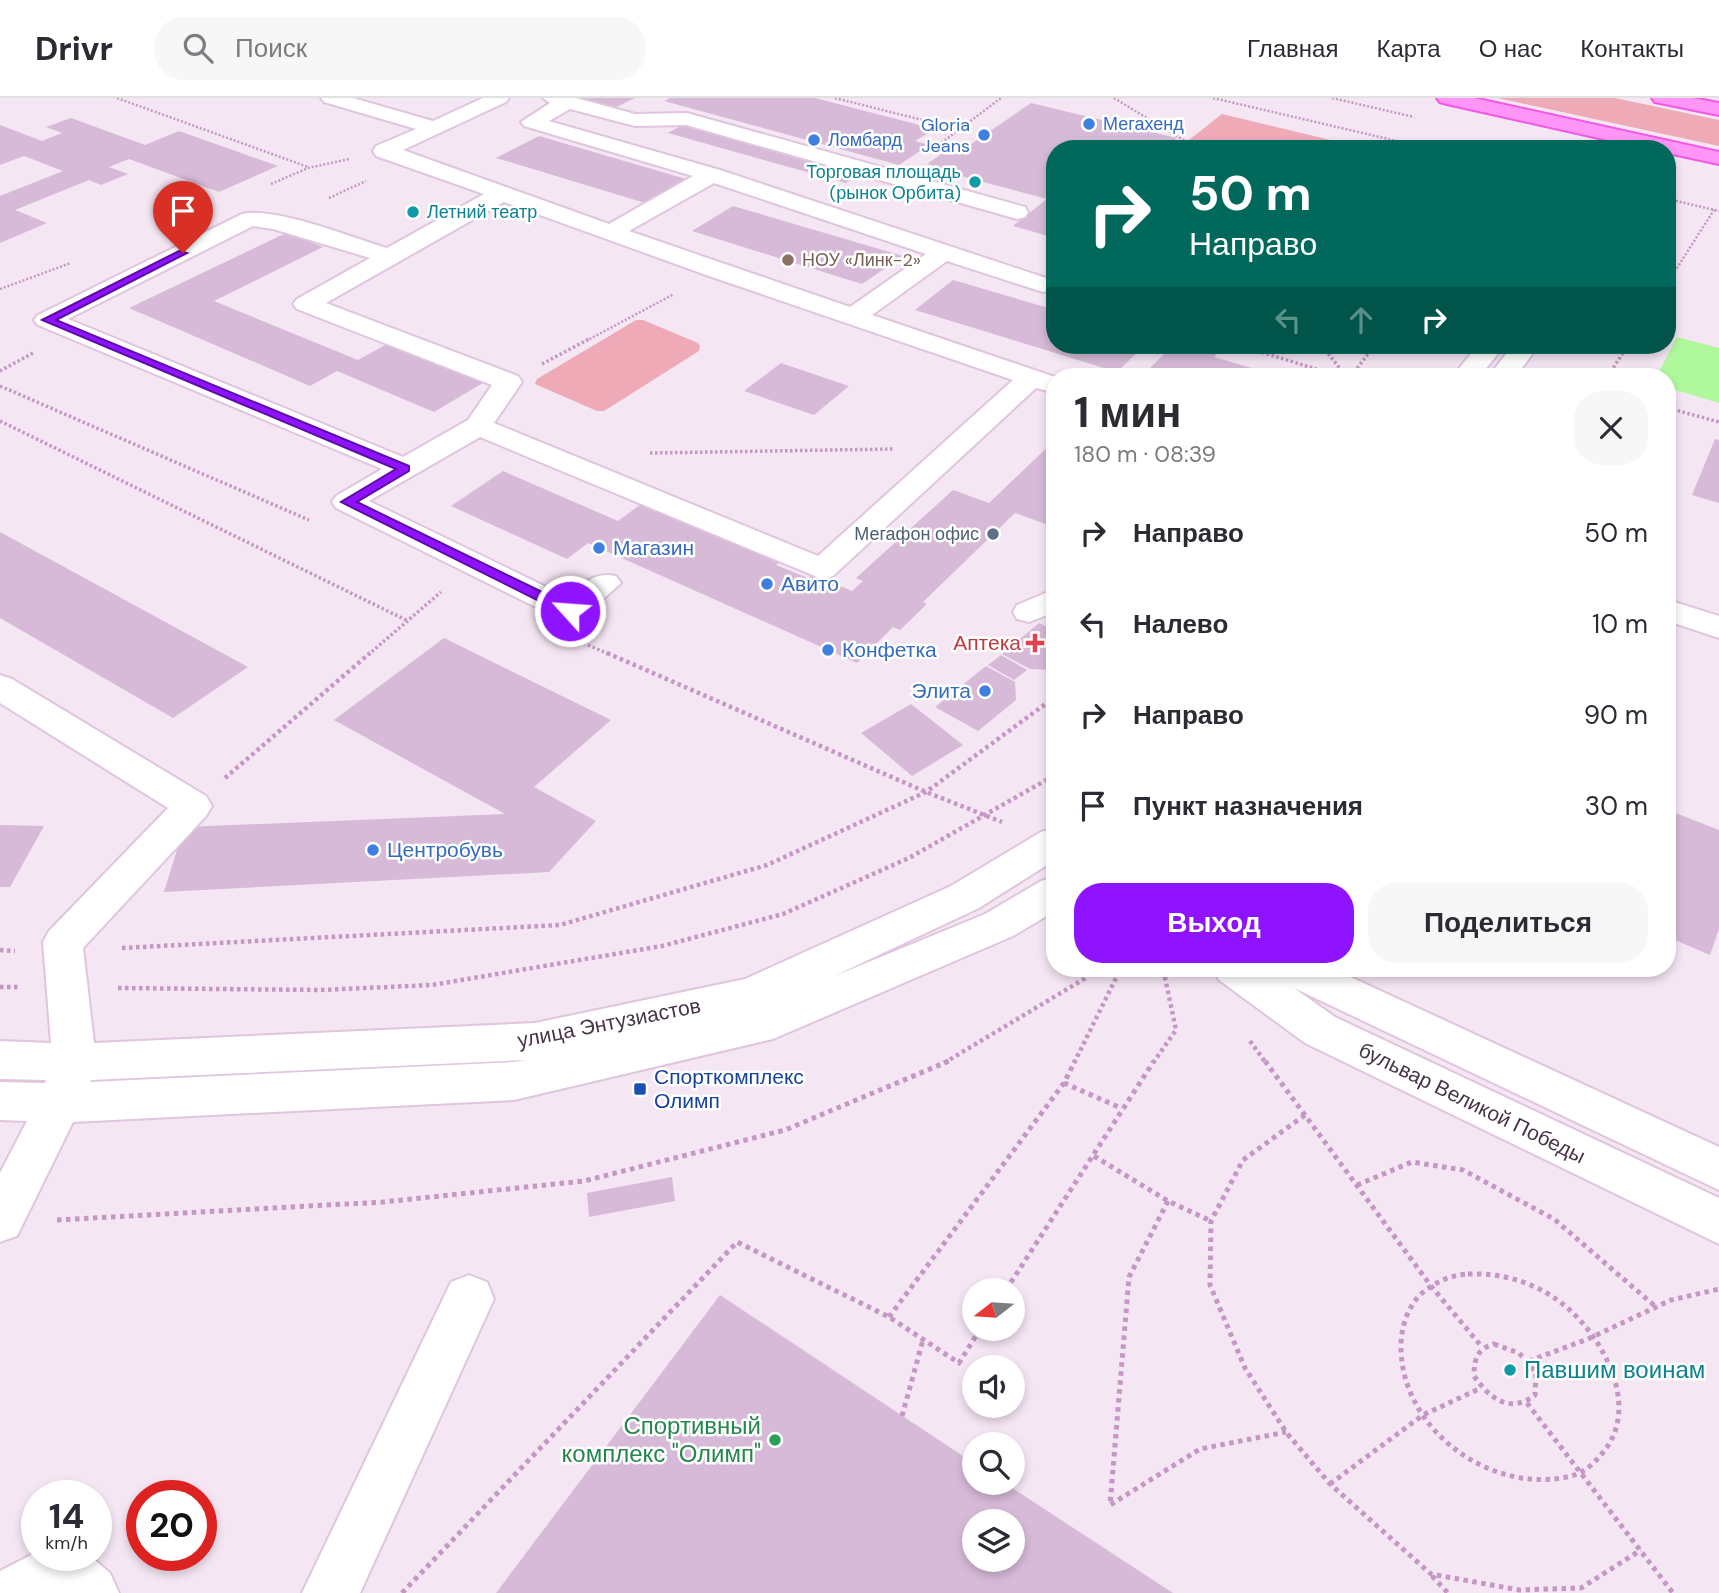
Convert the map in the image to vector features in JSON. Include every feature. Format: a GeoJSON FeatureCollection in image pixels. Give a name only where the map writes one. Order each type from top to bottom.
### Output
{"type":"FeatureCollection","features":[{"type":"Feature","properties":{"kind":"main road"},"geometry":{"type":"LineString","coordinates":[[1447,98],[1620,140]]}},
{"type":"Feature","properties":{"kind":"main road"},"geometry":{"type":"LineString","coordinates":[[1667,98],[1692,101],[1719,109]]}},
{"type":"Feature","properties":{"kind":"main road"},"geometry":{"type":"LineString","coordinates":[[1676,150],[1719,158]]}},
{"type":"Feature","properties":{"kind":"street"},"geometry":{"type":"LineString","coordinates":[[331,98],[433,127]]}},
{"type":"Feature","properties":{"kind":"street"},"geometry":{"type":"LineString","coordinates":[[499,98],[384,151],[718,271],[1044,382]]}},
{"type":"Feature","properties":{"kind":"street"},"geometry":{"type":"LineString","coordinates":[[1017,212],[687,119],[635,120],[561,100],[531,122],[712,175],[1043,285]]}},
{"type":"Feature","properties":{"kind":"street"},"geometry":{"type":"LineString","coordinates":[[611,232],[712,175]]}},
{"type":"Feature","properties":{"kind":"street"},"geometry":{"type":"LineString","coordinates":[[503,193],[306,304],[508,382],[478,426],[347,502],[570,611],[605,583]]}},
{"type":"Feature","properties":{"kind":"street"},"geometry":{"type":"LineString","coordinates":[[391,257],[275,222],[250,219],[47,320],[405,468]]}},
{"type":"Feature","properties":{"kind":"street"},"geometry":{"type":"LineString","coordinates":[[853,317],[943,253]]}},
{"type":"Feature","properties":{"kind":"street"},"geometry":{"type":"LineString","coordinates":[[1473,368],[1484,354]]}},
{"type":"Feature","properties":{"kind":"street"},"geometry":{"type":"LineString","coordinates":[[1508,368],[1519,354]]}},
{"type":"Feature","properties":{"kind":"street"},"geometry":{"type":"LineString","coordinates":[[478,426],[822,569],[955,448],[1044,382]]}},
{"type":"Feature","properties":{"kind":"street"},"geometry":{"type":"LineString","coordinates":[[1676,613],[1719,627]]}},
{"type":"Feature","properties":{"kind":"street"},"geometry":{"type":"LineString","coordinates":[[0,687],[193,806],[64,942],[64,969],[75,1062],[60,1103],[0,1220]]}},
{"type":"Feature","properties":{"kind":"street","name":"улица Энтузиастов"},"geometry":{"type":"LineString","coordinates":[[0,1060],[75,1062],[536,1041],[752,995],[965,897],[1046,848]]}},
{"type":"Feature","properties":{"kind":"street"},"geometry":{"type":"LineString","coordinates":[[0,1101],[60,1103],[514,1081],[758,1026],[999,925],[1046,897]]}},
{"type":"Feature","properties":{"kind":"street","name":"бульвар Великой Победы"},"geometry":{"type":"LineString","coordinates":[[1246,977],[1320,1030],[1719,1222]]}},
{"type":"Feature","properties":{"kind":"street"},"geometry":{"type":"LineString","coordinates":[[1310,977],[1719,1169]]}},
{"type":"Feature","properties":{"kind":"street"},"geometry":{"type":"LineString","coordinates":[[331,1593],[469,1299]]}},
{"type":"Feature","properties":{"kind":"street"},"geometry":{"type":"LineString","coordinates":[[16,1593],[62,1569],[90,1593]]}},
{"type":"Feature","properties":{"kind":"path"},"geometry":{"type":"LineString","coordinates":[[117,98],[308,168]]}},
{"type":"Feature","properties":{"kind":"path"},"geometry":{"type":"LineString","coordinates":[[835,98],[959,129]]}},
{"type":"Feature","properties":{"kind":"path"},"geometry":{"type":"LineString","coordinates":[[889,176],[909,167],[1001,98]]}},
{"type":"Feature","properties":{"kind":"path"},"geometry":{"type":"LineString","coordinates":[[1114,98],[1183,140]]}},
{"type":"Feature","properties":{"kind":"path"},"geometry":{"type":"LineString","coordinates":[[1213,98],[1393,140]]}},
{"type":"Feature","properties":{"kind":"path"},"geometry":{"type":"LineString","coordinates":[[275,222],[412,161]]}},
{"type":"Feature","properties":{"kind":"path"},"geometry":{"type":"LineString","coordinates":[[1676,201],[1719,211]]}},
{"type":"Feature","properties":{"kind":"path"},"geometry":{"type":"LineString","coordinates":[[1676,269],[1714,210]]}},
{"type":"Feature","properties":{"kind":"path"},"geometry":{"type":"LineString","coordinates":[[508,382],[718,271]]}},
{"type":"Feature","properties":{"kind":"path"},"geometry":{"type":"LineString","coordinates":[[1267,354],[1313,368]]}},
{"type":"Feature","properties":{"kind":"path"},"geometry":{"type":"LineString","coordinates":[[1329,354],[1342,368]]}},
{"type":"Feature","properties":{"kind":"path"},"geometry":{"type":"LineString","coordinates":[[1356,368],[1367,354]]}},
{"type":"Feature","properties":{"kind":"path"},"geometry":{"type":"LineString","coordinates":[[1676,410],[1719,422]]}},
{"type":"Feature","properties":{"kind":"path"},"geometry":{"type":"LineString","coordinates":[[0,421],[408,621]]}},
{"type":"Feature","properties":{"kind":"path"},"geometry":{"type":"LineString","coordinates":[[642,453],[955,448]]}},
{"type":"Feature","properties":{"kind":"path"},"geometry":{"type":"LineString","coordinates":[[193,806],[450,584]]}},
{"type":"Feature","properties":{"kind":"path"},"geometry":{"type":"LineString","coordinates":[[64,969],[560,925],[767,865],[926,792],[1046,704]]}},
{"type":"Feature","properties":{"kind":"path"},"geometry":{"type":"LineString","coordinates":[[64,969],[320,990],[432,985],[662,946],[783,914],[909,858],[1046,780]]}},
{"type":"Feature","properties":{"kind":"path"},"geometry":{"type":"LineString","coordinates":[[926,792],[1008,824]]}},
{"type":"Feature","properties":{"kind":"path"},"geometry":{"type":"LineString","coordinates":[[55,1220],[383,1202],[584,1181],[785,1130],[945,1063],[1083,977]]}},
{"type":"Feature","properties":{"kind":"path"},"geometry":{"type":"LineString","coordinates":[[888,1317],[1064,1083],[1117,977]]}},
{"type":"Feature","properties":{"kind":"path"},"geometry":{"type":"LineString","coordinates":[[1014,1278],[1094,1156],[1121,1108],[1176,1030],[1165,977]]}},
{"type":"Feature","properties":{"kind":"path"},"geometry":{"type":"LineString","coordinates":[[1242,1031],[1431,1286],[1482,1347]]}},
{"type":"Feature","properties":{"kind":"path"},"geometry":{"type":"LineString","coordinates":[[1064,1083],[1121,1108]]}},
{"type":"Feature","properties":{"kind":"path"},"geometry":{"type":"LineString","coordinates":[[1305,1115],[1243,1160],[1211,1221],[1210,1284],[1245,1368],[1286,1432],[1330,1484],[1431,1574],[1448,1593]]}},
{"type":"Feature","properties":{"kind":"path"},"geometry":{"type":"LineString","coordinates":[[1094,1156],[1168,1200],[1211,1221]]}},
{"type":"Feature","properties":{"kind":"path"},"geometry":{"type":"LineString","coordinates":[[1357,1185],[1412,1162],[1464,1170],[1554,1219],[1656,1307]]}},
{"type":"Feature","properties":{"kind":"path"},"geometry":{"type":"LineString","coordinates":[[1168,1200],[1129,1277],[1110,1505],[1200,1449],[1286,1432]]}},
{"type":"Feature","properties":{"kind":"path"},"geometry":{"type":"LineString","coordinates":[[402,1593],[737,1242],[888,1317],[959,1363],[973,1341]]}},
{"type":"Feature","properties":{"kind":"path"},"geometry":{"type":"LineString","coordinates":[[1499,1273],[1535,1286],[1569,1309],[1594,1336],[1613,1371],[1619,1418],[1608,1450],[1580,1474],[1544,1482],[1505,1476],[1478,1464],[1451,1444],[1423,1415],[1405,1379],[1399,1338],[1407,1308],[1431,1286],[1453,1275],[1499,1273]]}},
{"type":"Feature","properties":{"kind":"path"},"geometry":{"type":"LineString","coordinates":[[1529,1361],[1594,1336],[1656,1307],[1719,1289]]}},
{"type":"Feature","properties":{"kind":"path"},"geometry":{"type":"LineString","coordinates":[[902,1416],[923,1340]]}},
{"type":"Feature","properties":{"kind":"path"},"geometry":{"type":"LineString","coordinates":[[1506,1345],[1529,1361],[1536,1372],[1538,1385],[1535,1395],[1527,1403],[1516,1406],[1504,1404],[1491,1398],[1481,1388],[1474,1376],[1473,1364],[1482,1347],[1506,1345]]}},
{"type":"Feature","properties":{"kind":"path"},"geometry":{"type":"LineString","coordinates":[[1330,1484],[1423,1415],[1481,1388]]}},
{"type":"Feature","properties":{"kind":"path"},"geometry":{"type":"LineString","coordinates":[[1527,1403],[1673,1593]]}},
{"type":"Feature","properties":{"kind":"path"},"geometry":{"type":"LineString","coordinates":[[1431,1574],[1519,1590],[1582,1591],[1641,1550]]}},
{"type":"Feature","properties":{"kind":"shaded area"},"geometry":{"type":"Polygon","coordinates":[[[1497,98],[1615,98],[1719,120],[1719,146],[1497,98]]]}},
{"type":"Feature","properties":{"kind":"shaded area"},"geometry":{"type":"Polygon","coordinates":[[[1222,114],[1330,140],[1189,140],[1222,114]]]}},
{"type":"Feature","properties":{"kind":"shaded area"},"geometry":{"type":"Polygon","coordinates":[[[636,320],[643,320],[698,343],[699,351],[604,411],[597,411],[535,384],[537,379],[636,320]]]}},
{"type":"Feature","properties":{"kind":"shaded area"},"geometry":{"type":"Polygon","coordinates":[[[1677,337],[1719,348],[1719,403],[1676,390],[1676,368],[1661,368],[1668,354],[1676,354],[1677,337]]]}},
{"type":"Feature","properties":{"kind":"building"},"geometry":{"type":"Polygon","coordinates":[[[581,98],[635,98],[614,108],[581,98]]]}},
{"type":"Feature","properties":{"kind":"building"},"geometry":{"type":"Polygon","coordinates":[[[670,98],[815,98],[935,129],[915,141],[929,145],[899,165],[664,101],[670,98]]]}},
{"type":"Feature","properties":{"kind":"building"},"geometry":{"type":"Polygon","coordinates":[[[1031,103],[1177,138],[1046,140],[1046,199],[935,169],[938,167],[927,164],[947,150],[958,153],[1031,103]]]}},
{"type":"Feature","properties":{"kind":"building"},"geometry":{"type":"Polygon","coordinates":[[[71,118],[145,145],[179,131],[278,166],[219,192],[129,159],[109,167],[128,174],[101,185],[89,180],[15,210],[47,223],[0,243],[0,196],[63,171],[24,156],[0,165],[0,125],[42,141],[62,133],[46,127],[71,118]]]}},
{"type":"Feature","properties":{"kind":"building"},"geometry":{"type":"Polygon","coordinates":[[[684,124],[861,172],[846,183],[668,133],[684,124]]]}},
{"type":"Feature","properties":{"kind":"building"},"geometry":{"type":"Polygon","coordinates":[[[539,136],[686,179],[645,203],[496,158],[539,136]]]}},
{"type":"Feature","properties":{"kind":"building"},"geometry":{"type":"Polygon","coordinates":[[[1046,200],[1046,235],[1013,226],[1046,200]]]}},
{"type":"Feature","properties":{"kind":"building"},"geometry":{"type":"Polygon","coordinates":[[[733,206],[903,256],[862,284],[692,231],[733,206]]]}},
{"type":"Feature","properties":{"kind":"building"},"geometry":{"type":"Polygon","coordinates":[[[286,233],[323,247],[214,301],[358,360],[387,344],[483,383],[434,412],[337,371],[310,386],[129,308],[286,233]]]}},
{"type":"Feature","properties":{"kind":"building"},"geometry":{"type":"Polygon","coordinates":[[[953,280],[1046,307],[1046,350],[915,310],[953,280]]]}},
{"type":"Feature","properties":{"kind":"building"},"geometry":{"type":"Polygon","coordinates":[[[1058,354],[1136,354],[1121,368],[1104,368],[1058,354]]]}},
{"type":"Feature","properties":{"kind":"building"},"geometry":{"type":"Polygon","coordinates":[[[1164,354],[1217,354],[1214,357],[1252,368],[1150,368],[1164,354]]]}},
{"type":"Feature","properties":{"kind":"building"},"geometry":{"type":"Polygon","coordinates":[[[781,363],[849,386],[814,415],[744,391],[781,363]]]}},
{"type":"Feature","properties":{"kind":"building"},"geometry":{"type":"Polygon","coordinates":[[[1715,439],[1719,440],[1719,503],[1692,495],[1715,439]]]}},
{"type":"Feature","properties":{"kind":"building"},"geometry":{"type":"Polygon","coordinates":[[[1046,449],[1046,524],[1015,513],[923,602],[927,604],[900,630],[893,627],[857,663],[588,543],[567,559],[451,506],[503,471],[618,521],[644,502],[781,560],[776,565],[808,578],[813,574],[852,591],[863,581],[856,578],[953,490],[989,503],[1046,449]]]}},
{"type":"Feature","properties":{"kind":"building"},"geometry":{"type":"Polygon","coordinates":[[[0,532],[248,667],[173,718],[0,618],[0,532]]]}},
{"type":"Feature","properties":{"kind":"building","name":"Аптека"},"geometry":{"type":"Polygon","coordinates":[[[1039,623],[1046,626],[1046,670],[1030,669],[1002,654],[1039,623]]]}},
{"type":"Feature","properties":{"kind":"building"},"geometry":{"type":"Polygon","coordinates":[[[444,638],[611,720],[534,787],[596,821],[549,872],[164,892],[184,827],[505,814],[334,720],[444,638]]]}},
{"type":"Feature","properties":{"kind":"building"},"geometry":{"type":"Polygon","coordinates":[[[1001,655],[1027,670],[1014,680],[988,665],[1001,655]]]}},
{"type":"Feature","properties":{"kind":"building","name":"Элита"},"geometry":{"type":"Polygon","coordinates":[[[986,666],[1015,682],[1016,700],[978,731],[935,707],[986,666]]]}},
{"type":"Feature","properties":{"kind":"building"},"geometry":{"type":"Polygon","coordinates":[[[911,704],[963,745],[912,776],[861,733],[911,704]]]}},
{"type":"Feature","properties":{"kind":"building"},"geometry":{"type":"Polygon","coordinates":[[[1676,813],[1719,830],[1719,929],[1710,955],[1676,940],[1676,813]]]}},
{"type":"Feature","properties":{"kind":"building"},"geometry":{"type":"Polygon","coordinates":[[[0,825],[44,826],[10,887],[0,887],[0,825]]]}},
{"type":"Feature","properties":{"kind":"building"},"geometry":{"type":"Polygon","coordinates":[[[672,1177],[675,1201],[589,1217],[587,1193],[672,1177]]]}},
{"type":"Feature","properties":{"kind":"building","name":"Спортивный комплекс \"Олимп\""},"geometry":{"type":"Polygon","coordinates":[[[720,1295],[962,1455],[962,1495],[1023,1495],[1173,1593],[496,1593],[720,1295]]]}},
{"type":"Feature","properties":{"kind":"place","name":"Мегахенд"},"geometry":{"type":"Point","coordinates":[1089,124]}},
{"type":"Feature","properties":{"kind":"place","name":"Gloria Jeans"},"geometry":{"type":"Point","coordinates":[984,135]}},
{"type":"Feature","properties":{"kind":"place","name":"Ломбард"},"geometry":{"type":"Point","coordinates":[814,140]}},
{"type":"Feature","properties":{"kind":"place","name":"Торговая площадь (рынок Орбита)"},"geometry":{"type":"Point","coordinates":[975,182]}},
{"type":"Feature","properties":{"kind":"place","name":"Летний театр"},"geometry":{"type":"Point","coordinates":[413,212]}},
{"type":"Feature","properties":{"kind":"place","name":"НОУ «Линк-2»"},"geometry":{"type":"Point","coordinates":[788,260]}},
{"type":"Feature","properties":{"kind":"place","name":"Мегафон офис"},"geometry":{"type":"Point","coordinates":[993,534]}},
{"type":"Feature","properties":{"kind":"place","name":"Магазин"},"geometry":{"type":"Point","coordinates":[599,548]}},
{"type":"Feature","properties":{"kind":"place","name":"Авито"},"geometry":{"type":"Point","coordinates":[767,584]}},
{"type":"Feature","properties":{"kind":"place","name":"Аптека"},"geometry":{"type":"Point","coordinates":[1035,643]}},
{"type":"Feature","properties":{"kind":"place","name":"Конфетка"},"geometry":{"type":"Point","coordinates":[828,650]}},
{"type":"Feature","properties":{"kind":"place","name":"Элита"},"geometry":{"type":"Point","coordinates":[985,691]}},
{"type":"Feature","properties":{"kind":"place","name":"Центробувь"},"geometry":{"type":"Point","coordinates":[373,850]}},
{"type":"Feature","properties":{"kind":"place","name":"Спорткомплекс Олимп"},"geometry":{"type":"Point","coordinates":[640,1089]}},
{"type":"Feature","properties":{"kind":"place","name":"Павшим воинам"},"geometry":{"type":"Point","coordinates":[1510,1370]}},
{"type":"Feature","properties":{"kind":"place","name":"Спортивный комплекс \"Олимп\""},"geometry":{"type":"Point","coordinates":[775,1440]}},
{"type":"Feature","properties":{"kind":"route"},"geometry":{"type":"LineString","coordinates":[[183,253],[47,320],[405,468],[347,502],[570,611]]}}]}
